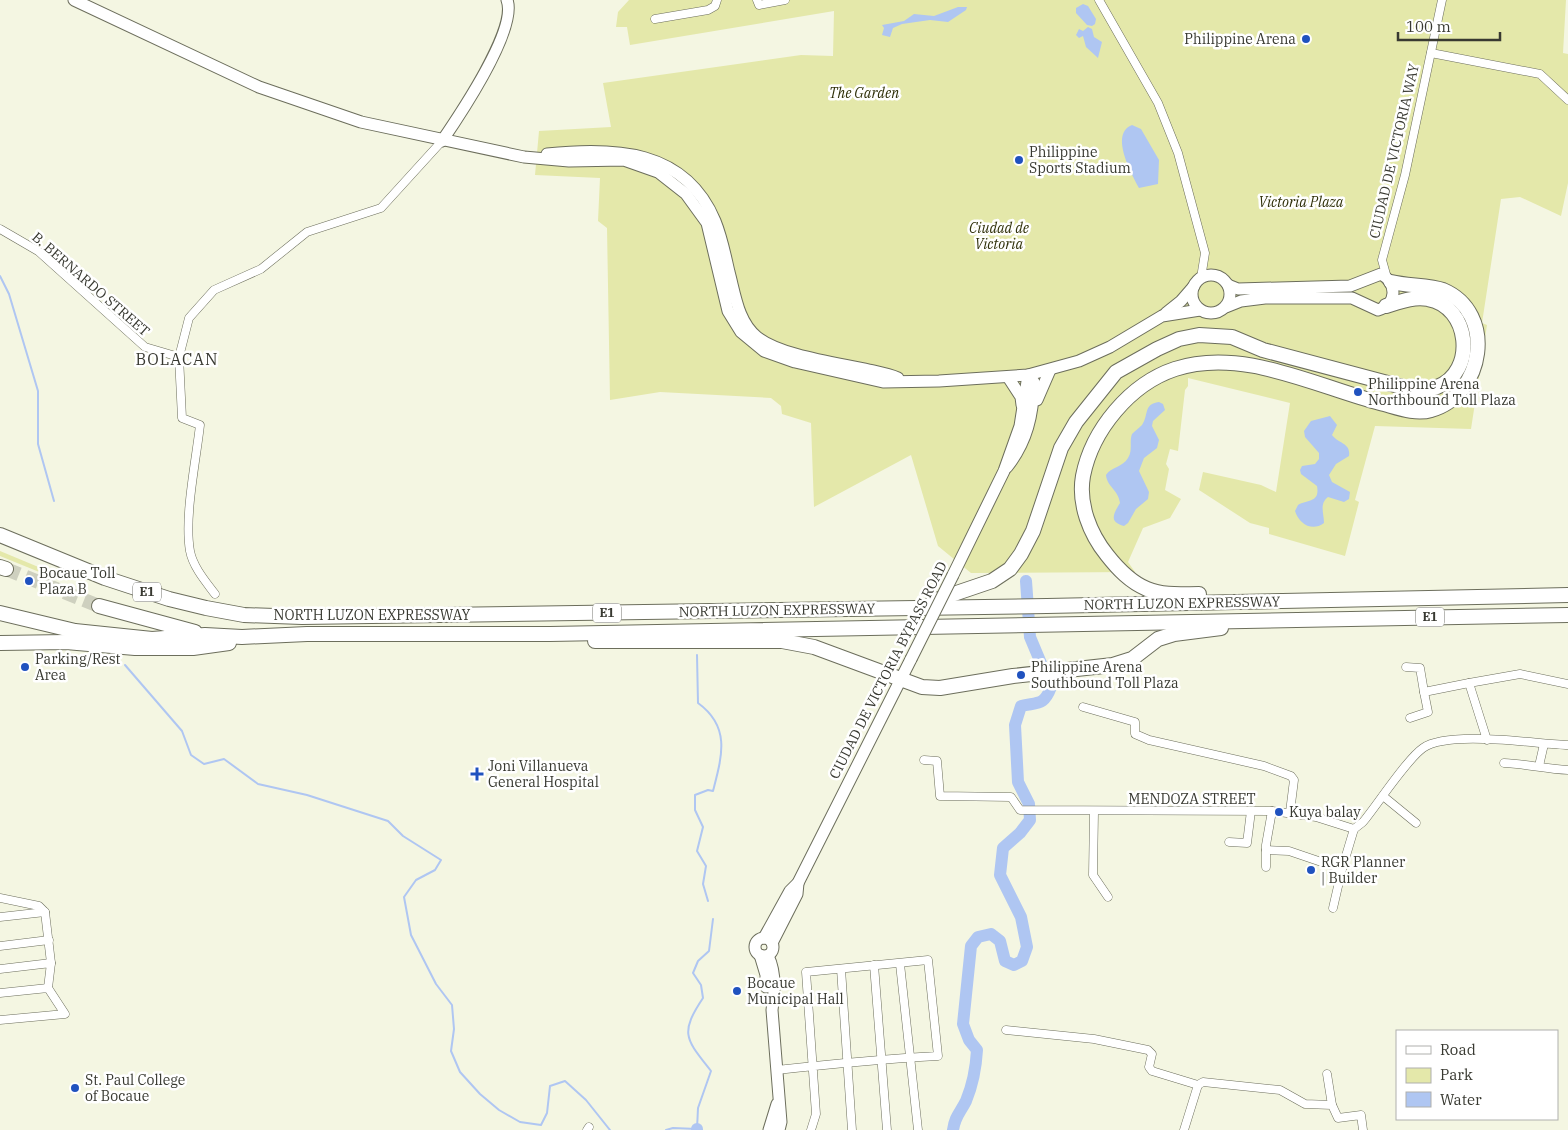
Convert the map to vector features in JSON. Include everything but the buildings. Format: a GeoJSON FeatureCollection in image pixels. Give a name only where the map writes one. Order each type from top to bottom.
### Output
{"type":"FeatureCollection","features":[{"type":"Feature","properties":{"kind":"highway"},"geometry":{"type":"LineString","coordinates":[[1310,601],[1237,594],[1163,594],[1147,589],[1119,570],[1094,534],[1085,512],[1083,476],[1097,438],[1124,402],[1137,390],[1167,373],[1200,363],[1229,363],[1259,367],[1356,397],[1413,412],[1432,410],[1447,401],[1469,382],[1475,370],[1479,340],[1476,328],[1461,304],[1443,290],[1409,287],[1389,280]]}},
{"type":"Feature","properties":{"kind":"highway"},"geometry":{"type":"LineString","coordinates":[[913,608],[992,581],[1010,569],[1021,554],[1033,531],[1061,448],[1088,405],[1116,372],[1157,348],[1180,339],[1199,336],[1232,337],[1263,350],[1414,390],[1438,387],[1447,382],[1461,364],[1465,350],[1461,331],[1448,310],[1428,299],[1407,300],[1386,306]]}},
{"type":"Feature","properties":{"kind":"highway","name":"NORTH LUZON EXPRESSWAY"},"geometry":{"type":"LineString","coordinates":[[0,534],[105,578],[197,606],[244,615],[302,617],[1047,606],[1568,595]]}},
{"type":"Feature","properties":{"kind":"highway","name":"NORTH LUZON EXPRESSWAY"},"geometry":{"type":"LineString","coordinates":[[99,606],[205,635]]}},
{"type":"Feature","properties":{"kind":"highway","name":"NORTH LUZON EXPRESSWAY"},"geometry":{"type":"LineString","coordinates":[[0,613],[75,631],[152,639],[205,635],[242,637],[307,634],[550,634],[1568,615]]}},
{"type":"Feature","properties":{"kind":"highway"},"geometry":{"type":"LineString","coordinates":[[550,634],[589,641],[782,641],[814,647],[922,687],[940,688],[1029,674],[1113,665],[1132,659],[1158,639],[1174,634],[1293,619]]}},
{"type":"Feature","properties":{"kind":"highway"},"geometry":{"type":"LineString","coordinates":[[0,643],[66,642],[135,648],[193,648],[222,643],[264,643],[307,634]]}},
{"type":"Feature","properties":{"kind":"main road"},"geometry":{"type":"LineString","coordinates":[[74,0],[259,87],[360,122],[524,157],[572,152],[625,152],[651,159],[702,198],[715,220],[722,237],[736,315],[756,337],[797,358],[885,374],[901,380],[1008,377],[1050,370],[1079,361],[1110,347],[1162,316],[1208,275],[1223,278],[1228,285],[1230,294],[1226,307]]}},
{"type":"Feature","properties":{"kind":"main road"},"geometry":{"type":"LineString","coordinates":[[442,141],[469,102],[486,72],[506,22],[507,0]]}},
{"type":"Feature","properties":{"kind":"main road"},"geometry":{"type":"LineString","coordinates":[[1162,316],[1200,310],[1214,313],[1242,300],[1265,298],[1352,298],[1378,310],[1386,306],[1394,295],[1389,280],[1380,274],[1350,286],[1238,289],[1228,285]]}},
{"type":"Feature","properties":{"kind":"main road"},"geometry":{"type":"LineString","coordinates":[[1198,282],[1193,299],[1200,310]]}},
{"type":"Feature","properties":{"kind":"main road"},"geometry":{"type":"LineString","coordinates":[[1028,410],[1050,370]]}},
{"type":"Feature","properties":{"kind":"main road","name":"CIUDAD DE VICTORIA BYPASS ROAD"},"geometry":{"type":"LineString","coordinates":[[768,941],[797,894],[798,882],[1004,470],[1028,410],[1031,374]]}},
{"type":"Feature","properties":{"kind":"main road"},"geometry":{"type":"LineString","coordinates":[[1008,377],[1028,410]]}},
{"type":"Feature","properties":{"kind":"main road"},"geometry":{"type":"LineString","coordinates":[[764,956],[773,949],[768,941],[756,944],[756,950],[764,956],[766,998],[772,1010],[781,1122],[779,1130]]}},
{"type":"Feature","properties":{"kind":"main road"},"geometry":{"type":"LineString","coordinates":[[769,1130],[778,1100]]}},
{"type":"Feature","properties":{"kind":"street"},"geometry":{"type":"LineString","coordinates":[[655,19],[708,10],[715,6],[717,0]]}},
{"type":"Feature","properties":{"kind":"street"},"geometry":{"type":"LineString","coordinates":[[757,0],[758,5],[785,0]]}},
{"type":"Feature","properties":{"kind":"street"},"geometry":{"type":"LineString","coordinates":[[1099,0],[1158,102],[1178,153],[1204,254],[1198,282]]}},
{"type":"Feature","properties":{"kind":"street","name":"CIUDAD DE VICTORIA WAY"},"geometry":{"type":"LineString","coordinates":[[1389,280],[1382,260],[1405,175],[1442,0]]}},
{"type":"Feature","properties":{"kind":"street"},"geometry":{"type":"LineString","coordinates":[[1431,53],[1540,74],[1568,100]]}},
{"type":"Feature","properties":{"kind":"street"},"geometry":{"type":"LineString","coordinates":[[215,594],[200,573],[190,552],[189,521],[200,425],[182,418],[180,357],[189,318],[214,290],[261,269],[307,232],[381,208],[442,141]]}},
{"type":"Feature","properties":{"kind":"street","name":"B. BERNARDO STREET"},"geometry":{"type":"LineString","coordinates":[[0,230],[38,251],[145,346],[180,357]]}},
{"type":"Feature","properties":{"kind":"street"},"geometry":{"type":"LineString","coordinates":[[1406,667],[1420,668],[1428,712],[1410,718]]}},
{"type":"Feature","properties":{"kind":"street"},"geometry":{"type":"LineString","coordinates":[[1424,692],[1520,674],[1568,684]]}},
{"type":"Feature","properties":{"kind":"street"},"geometry":{"type":"LineString","coordinates":[[1469,683],[1487,740]]}},
{"type":"Feature","properties":{"kind":"street"},"geometry":{"type":"LineString","coordinates":[[1083,707],[1135,722],[1135,734],[1148,740],[1264,766],[1291,776],[1294,780],[1290,812]]}},
{"type":"Feature","properties":{"kind":"street"},"geometry":{"type":"LineString","coordinates":[[1333,908],[1354,829],[1363,822],[1422,748],[1431,744],[1450,741],[1487,740],[1568,745]]}},
{"type":"Feature","properties":{"kind":"street"},"geometry":{"type":"LineString","coordinates":[[1539,766],[1544,744]]}},
{"type":"Feature","properties":{"kind":"street","name":"MENDOZA STREET"},"geometry":{"type":"LineString","coordinates":[[924,760],[938,760],[940,796],[1011,798],[1022,811],[1272,811],[1290,812],[1354,829]]}},
{"type":"Feature","properties":{"kind":"street"},"geometry":{"type":"LineString","coordinates":[[1504,763],[1568,770]]}},
{"type":"Feature","properties":{"kind":"street"},"geometry":{"type":"LineString","coordinates":[[1383,796],[1416,823]]}},
{"type":"Feature","properties":{"kind":"street"},"geometry":{"type":"LineString","coordinates":[[1229,842],[1247,843],[1251,811]]}},
{"type":"Feature","properties":{"kind":"street"},"geometry":{"type":"LineString","coordinates":[[1266,867],[1266,850],[1272,811]]}},
{"type":"Feature","properties":{"kind":"street"},"geometry":{"type":"LineString","coordinates":[[1094,812],[1094,876],[1108,897]]}},
{"type":"Feature","properties":{"kind":"street"},"geometry":{"type":"LineString","coordinates":[[1266,850],[1289,851],[1342,869]]}},
{"type":"Feature","properties":{"kind":"street"},"geometry":{"type":"LineString","coordinates":[[0,898],[39,906],[45,912],[51,963],[48,988],[65,1014],[0,1020]]}},
{"type":"Feature","properties":{"kind":"street"},"geometry":{"type":"LineString","coordinates":[[0,917],[45,912]]}},
{"type":"Feature","properties":{"kind":"street"},"geometry":{"type":"LineString","coordinates":[[0,946],[49,940]]}},
{"type":"Feature","properties":{"kind":"street"},"geometry":{"type":"LineString","coordinates":[[777,1070],[812,1066],[938,1056],[928,960],[806,972],[812,1066],[816,1114],[811,1130]]}},
{"type":"Feature","properties":{"kind":"street"},"geometry":{"type":"LineString","coordinates":[[0,969],[51,963]]}},
{"type":"Feature","properties":{"kind":"street"},"geometry":{"type":"LineString","coordinates":[[900,964],[918,1130]]}},
{"type":"Feature","properties":{"kind":"street"},"geometry":{"type":"LineString","coordinates":[[874,965],[887,1130]]}},
{"type":"Feature","properties":{"kind":"street"},"geometry":{"type":"LineString","coordinates":[[841,969],[852,1130]]}},
{"type":"Feature","properties":{"kind":"street"},"geometry":{"type":"LineString","coordinates":[[0,993],[48,988]]}},
{"type":"Feature","properties":{"kind":"street"},"geometry":{"type":"LineString","coordinates":[[1006,1030],[1094,1038],[1148,1050],[1152,1054],[1149,1065],[1150,1070],[1198,1085]]}},
{"type":"Feature","properties":{"kind":"street"},"geometry":{"type":"LineString","coordinates":[[1326,1074],[1332,1105],[1338,1118],[1360,1115],[1363,1130]]}},
{"type":"Feature","properties":{"kind":"street"},"geometry":{"type":"LineString","coordinates":[[1184,1130],[1198,1085],[1203,1082],[1280,1090],[1304,1104],[1332,1105]]}},
{"type":"Feature","properties":{"kind":"green space","name":"Ciudad de Victoria"},"geometry":{"type":"Polygon","coordinates":[[[629,0],[1566,0],[1563,53],[1568,54],[1568,183],[1561,216],[1520,197],[1501,199],[1482,323],[1487,325],[1471,429],[1375,426],[1355,500],[1359,502],[1345,556],[1269,534],[1269,528],[1250,523],[1199,490],[1203,472],[1261,485],[1276,492],[1290,403],[1188,378],[1178,451],[1170,449],[1166,464],[1169,469],[1165,490],[1181,499],[1170,518],[1143,528],[1128,562],[1135,572],[971,573],[938,546],[911,455],[814,507],[811,423],[782,414],[781,406],[771,398],[660,392],[610,400],[607,228],[598,221],[600,178],[535,175],[539,131],[611,127],[603,83],[801,55],[833,56],[834,11],[630,45],[627,27],[616,27],[618,12],[629,0]]]}},
{"type":"Feature","properties":{"kind":"green space"},"geometry":{"type":"Polygon","coordinates":[[[0,551],[72,581],[54,578],[0,556],[0,551]]]}},
{"type":"Feature","properties":{"kind":"water"},"geometry":{"type":"Polygon","coordinates":[[[1083,4],[1088,6],[1096,19],[1095,24],[1092,26],[1087,25],[1076,13],[1076,8],[1083,4]]]}},
{"type":"Feature","properties":{"kind":"water"},"geometry":{"type":"Polygon","coordinates":[[[958,7],[967,7],[966,10],[948,22],[930,20],[902,24],[893,28],[890,37],[882,35],[884,28],[882,25],[904,21],[914,14],[934,16],[958,7]]]}},
{"type":"Feature","properties":{"kind":"water"},"geometry":{"type":"Polygon","coordinates":[[[1088,27],[1092,29],[1094,37],[1102,42],[1098,58],[1086,47],[1083,36],[1079,38],[1076,35],[1079,29],[1083,31],[1088,27]]]}},
{"type":"Feature","properties":{"kind":"water"},"geometry":{"type":"Polygon","coordinates":[[[1132,125],[1141,129],[1159,160],[1158,184],[1139,188],[1124,155],[1122,137],[1125,130],[1132,125]]]}},
{"type":"Feature","properties":{"kind":"water"},"geometry":{"type":"Polygon","coordinates":[[[1159,402],[1163,404],[1165,410],[1153,421],[1152,426],[1159,440],[1157,448],[1144,458],[1139,471],[1149,492],[1148,499],[1136,509],[1128,523],[1124,526],[1114,520],[1114,514],[1120,503],[1106,475],[1126,461],[1130,452],[1132,434],[1142,425],[1148,408],[1154,403],[1159,402]]]}},
{"type":"Feature","properties":{"kind":"water"},"geometry":{"type":"Polygon","coordinates":[[[1330,416],[1337,425],[1332,435],[1348,448],[1349,456],[1336,464],[1329,475],[1332,482],[1350,492],[1349,499],[1344,502],[1328,497],[1323,506],[1324,523],[1311,527],[1300,520],[1295,511],[1298,505],[1312,500],[1317,495],[1317,486],[1301,474],[1300,470],[1302,466],[1315,464],[1319,459],[1319,453],[1305,437],[1304,431],[1311,421],[1330,416]]]}},
{"type":"Feature","properties":{"kind":"waterway"},"geometry":{"type":"LineString","coordinates":[[0,276],[9,294],[38,391],[38,444],[54,501]]}},
{"type":"Feature","properties":{"kind":"waterway"},"geometry":{"type":"LineString","coordinates":[[953,1130],[956,1118],[971,1088],[977,1057],[977,1050],[969,1040],[963,1024],[971,946],[978,937],[991,934],[1000,941],[1005,961],[1014,965],[1022,961],[1027,947],[1021,917],[1000,875],[1003,848],[1020,833],[1030,820],[1029,804],[1018,782],[1015,725],[1021,706],[1040,702],[1046,697],[1051,687],[1030,637],[1026,581]]}},
{"type":"Feature","properties":{"kind":"waterway"},"geometry":{"type":"LineString","coordinates":[[697,655],[698,703],[716,722],[720,732],[721,743],[721,754],[713,791],[708,790],[695,795],[695,810],[703,827],[697,851],[706,866],[703,884],[708,901]]}},
{"type":"Feature","properties":{"kind":"waterway"},"geometry":{"type":"LineString","coordinates":[[125,665],[182,731],[191,755],[204,764],[224,759],[258,784],[307,795],[388,821],[403,836],[441,860],[435,870],[416,880],[404,897],[411,935],[436,984],[452,1005],[454,1029],[451,1051],[460,1072],[480,1094],[499,1110],[520,1122],[541,1125],[547,1113],[550,1086],[565,1081],[586,1100],[610,1130]]}},
{"type":"Feature","properties":{"kind":"waterway"},"geometry":{"type":"LineString","coordinates":[[666,1130],[673,1128],[697,1129],[698,1108],[711,1071],[691,1043],[688,1028],[695,1010],[703,998],[701,985],[693,973],[698,961],[709,951],[713,919]]}},
{"type":"Feature","properties":{"kind":"tunnel"},"geometry":{"type":"LineString","coordinates":[[6,569],[99,606]]}},
{"type":"Feature","properties":{"kind":"place","name":"Philippine Arena"},"geometry":{"type":"Point","coordinates":[1306,39]}},
{"type":"Feature","properties":{"kind":"place","name":"Philippine Sports Stadium"},"geometry":{"type":"Point","coordinates":[1019,160]}},
{"type":"Feature","properties":{"kind":"place","name":"Philippine Arena Northbound Toll Plaza"},"geometry":{"type":"Point","coordinates":[1358,392]}},
{"type":"Feature","properties":{"kind":"place","name":"Bocaue Toll Plaza B"},"geometry":{"type":"Point","coordinates":[29,581]}},
{"type":"Feature","properties":{"kind":"place","name":"Parking/Rest Area"},"geometry":{"type":"Point","coordinates":[25,667]}},
{"type":"Feature","properties":{"kind":"place","name":"Philippine Arena Southbound Toll Plaza"},"geometry":{"type":"Point","coordinates":[1021,675]}},
{"type":"Feature","properties":{"kind":"place","name":"Joni Villanueva General Hospital"},"geometry":{"type":"Point","coordinates":[477,774]}},
{"type":"Feature","properties":{"kind":"place","name":"Kuya balay"},"geometry":{"type":"Point","coordinates":[1279,812]}},
{"type":"Feature","properties":{"kind":"place","name":"RGR Planner | Builder"},"geometry":{"type":"Point","coordinates":[1311,870]}},
{"type":"Feature","properties":{"kind":"place","name":"Bocaue Municipal Hall"},"geometry":{"type":"Point","coordinates":[737,991]}},
{"type":"Feature","properties":{"kind":"place","name":"St. Paul College of Bocaue"},"geometry":{"type":"Point","coordinates":[75,1088]}},
{"type":"Feature","properties":{"kind":"district","name":"BOLACAN"},"geometry":{"type":"Point","coordinates":[177,359]}},
{"type":"Feature","properties":{"kind":"park label","name":"The Garden"},"geometry":{"type":"Point","coordinates":[864,93]}},
{"type":"Feature","properties":{"kind":"park label","name":"Victoria Plaza"},"geometry":{"type":"Point","coordinates":[1301,202]}}]}
